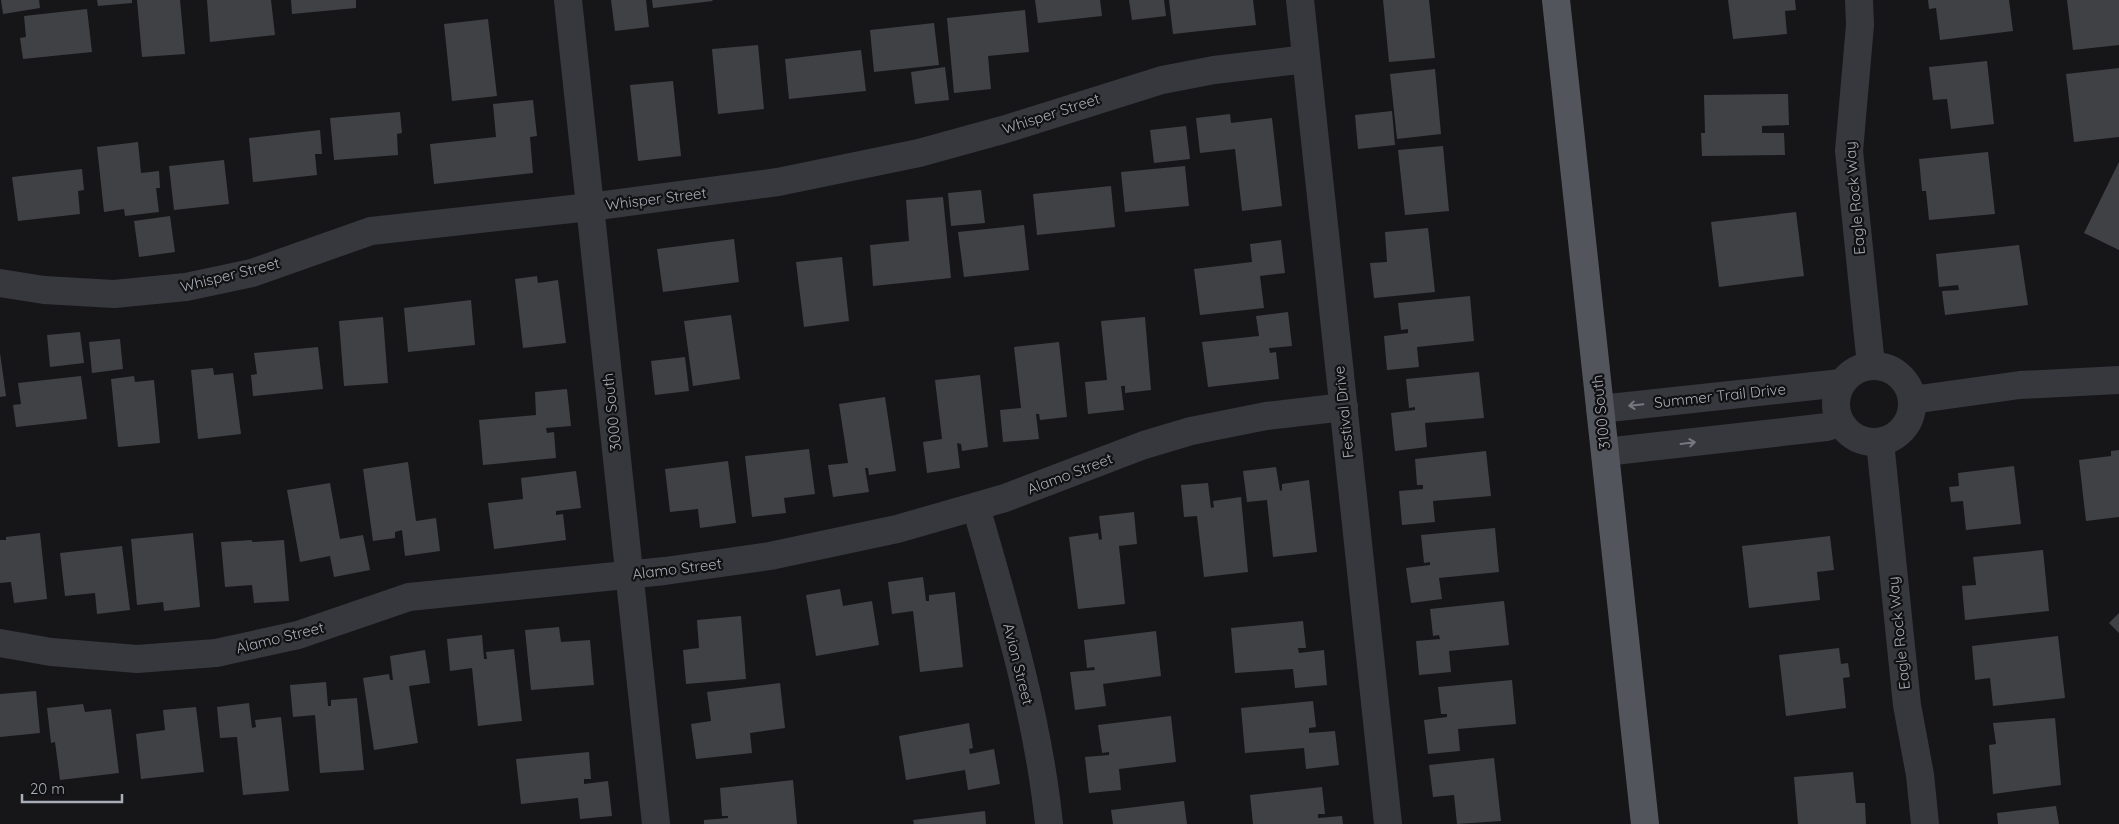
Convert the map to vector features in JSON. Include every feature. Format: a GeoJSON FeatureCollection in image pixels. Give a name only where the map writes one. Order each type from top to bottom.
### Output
{"type":"FeatureCollection","features":[{"type":"Feature","properties":{"kind":"main road","name":"3100 South"},"geometry":{"type":"LineString","coordinates":[[1556,0],[1645,824]]}},
{"type":"Feature","properties":{"kind":"street","name":"3000 South"},"geometry":{"type":"LineString","coordinates":[[568,0],[656,824]]}},
{"type":"Feature","properties":{"kind":"street","name":"Festival Drive"},"geometry":{"type":"LineString","coordinates":[[1300,0],[1388,824]]}},
{"type":"Feature","properties":{"kind":"street","name":"Eagle Rock Way"},"geometry":{"type":"LineString","coordinates":[[1859,0],[1858,48],[1849,151],[1871,365]]}},
{"type":"Feature","properties":{"kind":"street","name":"Whisper Street"},"geometry":{"type":"LineString","coordinates":[[0,283],[44,290],[114,294],[186,287],[252,273],[371,231],[590,207],[759,184],[861,166],[1006,129],[1162,80],[1214,70],[1306,59]]}},
{"type":"Feature","properties":{"kind":"street"},"geometry":{"type":"LineString","coordinates":[[1871,365],[1894,371],[1903,378],[1909,388],[1912,400],[1909,417],[1900,432],[1880,442],[1857,438],[1847,432],[1840,422],[1836,410],[1836,396],[1841,384],[1849,374],[1859,368],[1871,365]]}},
{"type":"Feature","properties":{"kind":"street"},"geometry":{"type":"LineString","coordinates":[[1912,400],[2020,386],[2119,380]]}},
{"type":"Feature","properties":{"kind":"street","name":"Summer Trail Drive"},"geometry":{"type":"LineString","coordinates":[[1600,409],[1841,384]]}},
{"type":"Feature","properties":{"kind":"street","name":"Alamo Street"},"geometry":{"type":"LineString","coordinates":[[0,643],[51,652],[128,658],[216,654],[298,636],[409,597],[724,564],[815,548],[976,507],[1035,488],[1144,445],[1191,431],[1266,416],[1344,407]]}},
{"type":"Feature","properties":{"kind":"street"},"geometry":{"type":"LineString","coordinates":[[1605,452],[1827,427],[1840,422]]}},
{"type":"Feature","properties":{"kind":"street","name":"Eagle Rock Way"},"geometry":{"type":"LineString","coordinates":[[1880,442],[1907,705],[1920,775],[1925,824]]}},
{"type":"Feature","properties":{"kind":"street","name":"Avion Street"},"geometry":{"type":"LineString","coordinates":[[976,507],[1019,663],[1041,765],[1049,824]]}},
{"type":"Feature","properties":{"kind":"building"},"geometry":{"type":"Polygon","coordinates":[[[1,0],[39,0],[40,8],[3,14],[1,0]]]}},
{"type":"Feature","properties":{"kind":"building"},"geometry":{"type":"Polygon","coordinates":[[[97,0],[132,0],[132,3],[98,6],[97,0]]]}},
{"type":"Feature","properties":{"kind":"building"},"geometry":{"type":"Polygon","coordinates":[[[137,0],[180,0],[185,54],[142,57],[137,0]]]}},
{"type":"Feature","properties":{"kind":"building"},"geometry":{"type":"Polygon","coordinates":[[[207,0],[271,0],[275,35],[210,42],[207,0]]]}},
{"type":"Feature","properties":{"kind":"building"},"geometry":{"type":"Polygon","coordinates":[[[291,0],[356,0],[356,8],[292,14],[291,0]]]}},
{"type":"Feature","properties":{"kind":"building"},"geometry":{"type":"Polygon","coordinates":[[[611,0],[646,0],[649,27],[615,31],[611,0]]]}},
{"type":"Feature","properties":{"kind":"building"},"geometry":{"type":"Polygon","coordinates":[[[652,0],[712,0],[713,1],[653,8],[652,0]]]}},
{"type":"Feature","properties":{"kind":"building"},"geometry":{"type":"Polygon","coordinates":[[[1035,0],[1100,0],[1102,16],[1038,23],[1035,0]]]}},
{"type":"Feature","properties":{"kind":"building"},"geometry":{"type":"Polygon","coordinates":[[[1129,0],[1164,0],[1166,16],[1132,20],[1129,0]]]}},
{"type":"Feature","properties":{"kind":"building"},"geometry":{"type":"Polygon","coordinates":[[[1169,0],[1253,0],[1256,25],[1173,34],[1169,0]]]}},
{"type":"Feature","properties":{"kind":"building"},"geometry":{"type":"Polygon","coordinates":[[[1383,0],[1429,0],[1435,58],[1389,62],[1383,0]]]}},
{"type":"Feature","properties":{"kind":"building"},"geometry":{"type":"Polygon","coordinates":[[[1728,0],[1795,0],[1796,10],[1785,11],[1787,34],[1733,39],[1728,0]]]}},
{"type":"Feature","properties":{"kind":"building"},"geometry":{"type":"Polygon","coordinates":[[[1928,0],[2009,0],[2013,31],[1940,40],[1936,8],[1929,9],[1928,0]]]}},
{"type":"Feature","properties":{"kind":"building"},"geometry":{"type":"Polygon","coordinates":[[[2067,0],[2119,0],[2119,45],[2073,50],[2067,0]]]}},
{"type":"Feature","properties":{"kind":"building"},"geometry":{"type":"Polygon","coordinates":[[[87,9],[92,52],[23,59],[20,38],[26,37],[24,16],[87,9]]]}},
{"type":"Feature","properties":{"kind":"building"},"geometry":{"type":"Polygon","coordinates":[[[1025,10],[1029,52],[988,56],[991,89],[954,93],[947,18],[1025,10]]]}},
{"type":"Feature","properties":{"kind":"building"},"geometry":{"type":"Polygon","coordinates":[[[488,19],[497,96],[452,101],[444,24],[488,19]]]}},
{"type":"Feature","properties":{"kind":"building"},"geometry":{"type":"Polygon","coordinates":[[[934,23],[939,65],[874,72],[870,30],[934,23]]]}},
{"type":"Feature","properties":{"kind":"building"},"geometry":{"type":"Polygon","coordinates":[[[758,45],[764,109],[718,114],[712,49],[758,45]]]}},
{"type":"Feature","properties":{"kind":"building"},"geometry":{"type":"Polygon","coordinates":[[[861,50],[866,91],[789,99],[785,59],[861,50]]]}},
{"type":"Feature","properties":{"kind":"building"},"geometry":{"type":"Polygon","coordinates":[[[1987,61],[1994,124],[1951,129],[1947,99],[1933,100],[1929,67],[1987,61]]]}},
{"type":"Feature","properties":{"kind":"building"},"geometry":{"type":"Polygon","coordinates":[[[945,67],[949,100],[915,104],[911,72],[945,67]]]}},
{"type":"Feature","properties":{"kind":"building"},"geometry":{"type":"Polygon","coordinates":[[[2119,68],[2119,137],[2074,142],[2066,74],[2119,68]]]}},
{"type":"Feature","properties":{"kind":"building"},"geometry":{"type":"Polygon","coordinates":[[[1435,69],[1441,134],[1397,139],[1390,74],[1435,69]]]}},
{"type":"Feature","properties":{"kind":"building"},"geometry":{"type":"Polygon","coordinates":[[[673,81],[681,156],[638,161],[630,85],[673,81]]]}},
{"type":"Feature","properties":{"kind":"building"},"geometry":{"type":"Polygon","coordinates":[[[1788,94],[1789,125],[1762,126],[1762,133],[1784,133],[1785,155],[1702,156],[1701,133],[1705,133],[1704,95],[1788,94]]]}},
{"type":"Feature","properties":{"kind":"building"},"geometry":{"type":"Polygon","coordinates":[[[533,100],[537,136],[530,137],[533,173],[434,184],[430,144],[496,137],[493,104],[533,100]]]}},
{"type":"Feature","properties":{"kind":"building"},"geometry":{"type":"Polygon","coordinates":[[[1392,111],[1395,145],[1358,149],[1355,115],[1392,111]]]}},
{"type":"Feature","properties":{"kind":"building"},"geometry":{"type":"Polygon","coordinates":[[[400,112],[402,133],[397,134],[398,155],[334,160],[330,118],[400,112]]]}},
{"type":"Feature","properties":{"kind":"building"},"geometry":{"type":"Polygon","coordinates":[[[1230,114],[1231,123],[1272,118],[1282,206],[1242,211],[1235,149],[1200,153],[1196,118],[1230,114]]]}},
{"type":"Feature","properties":{"kind":"building"},"geometry":{"type":"Polygon","coordinates":[[[1186,126],[1190,159],[1154,163],[1150,130],[1186,126]]]}},
{"type":"Feature","properties":{"kind":"building"},"geometry":{"type":"Polygon","coordinates":[[[320,130],[322,154],[315,154],[317,175],[253,182],[249,138],[320,130]]]}},
{"type":"Feature","properties":{"kind":"building"},"geometry":{"type":"Polygon","coordinates":[[[138,142],[141,173],[159,171],[160,188],[156,188],[159,212],[125,216],[124,209],[104,212],[97,147],[138,142]]]}},
{"type":"Feature","properties":{"kind":"building"},"geometry":{"type":"Polygon","coordinates":[[[1443,146],[1449,211],[1405,215],[1398,150],[1443,146]]]}},
{"type":"Feature","properties":{"kind":"building"},"geometry":{"type":"Polygon","coordinates":[[[1988,152],[1995,214],[1929,220],[1926,191],[1922,191],[1919,159],[1988,152]]]}},
{"type":"Feature","properties":{"kind":"building"},"geometry":{"type":"Polygon","coordinates":[[[224,160],[229,204],[174,210],[169,166],[224,160]]]}},
{"type":"Feature","properties":{"kind":"building"},"geometry":{"type":"Polygon","coordinates":[[[2119,162],[2119,250],[2084,233],[2119,162]]]}},
{"type":"Feature","properties":{"kind":"building"},"geometry":{"type":"Polygon","coordinates":[[[1185,166],[1189,206],[1125,212],[1121,172],[1185,166]]]}},
{"type":"Feature","properties":{"kind":"building"},"geometry":{"type":"Polygon","coordinates":[[[82,169],[84,190],[78,191],[80,214],[18,221],[12,177],[82,169]]]}},
{"type":"Feature","properties":{"kind":"building"},"geometry":{"type":"Polygon","coordinates":[[[1111,186],[1115,227],[1037,235],[1033,194],[1111,186]]]}},
{"type":"Feature","properties":{"kind":"building"},"geometry":{"type":"Polygon","coordinates":[[[981,190],[985,223],[951,226],[948,193],[981,190]]]}},
{"type":"Feature","properties":{"kind":"building"},"geometry":{"type":"Polygon","coordinates":[[[943,197],[951,278],[873,286],[870,245],[909,241],[906,200],[943,197]]]}},
{"type":"Feature","properties":{"kind":"building"},"geometry":{"type":"Polygon","coordinates":[[[1796,212],[1804,276],[1719,287],[1711,222],[1796,212]]]}},
{"type":"Feature","properties":{"kind":"building"},"geometry":{"type":"Polygon","coordinates":[[[170,216],[175,252],[139,257],[134,221],[170,216]]]}},
{"type":"Feature","properties":{"kind":"building"},"geometry":{"type":"Polygon","coordinates":[[[1024,225],[1029,270],[964,277],[958,232],[1024,225]]]}},
{"type":"Feature","properties":{"kind":"building"},"geometry":{"type":"Polygon","coordinates":[[[1428,228],[1435,292],[1374,298],[1370,263],[1387,262],[1385,232],[1428,228]]]}},
{"type":"Feature","properties":{"kind":"building"},"geometry":{"type":"Polygon","coordinates":[[[734,239],[739,282],[663,292],[657,249],[734,239]]]}},
{"type":"Feature","properties":{"kind":"building"},"geometry":{"type":"Polygon","coordinates":[[[1281,240],[1285,273],[1260,276],[1264,308],[1200,315],[1194,269],[1252,262],[1250,244],[1281,240]]]}},
{"type":"Feature","properties":{"kind":"building"},"geometry":{"type":"Polygon","coordinates":[[[2019,245],[2028,305],[1945,315],[1942,291],[1959,290],[1958,285],[1939,287],[1936,254],[2019,245]]]}},
{"type":"Feature","properties":{"kind":"building"},"geometry":{"type":"Polygon","coordinates":[[[842,257],[849,321],[804,327],[796,262],[842,257]]]}},
{"type":"Feature","properties":{"kind":"building"},"geometry":{"type":"Polygon","coordinates":[[[537,276],[538,283],[558,280],[566,343],[523,348],[515,279],[537,276]]]}},
{"type":"Feature","properties":{"kind":"building"},"geometry":{"type":"Polygon","coordinates":[[[1470,296],[1474,341],[1417,347],[1419,367],[1387,370],[1384,336],[1408,333],[1408,329],[1401,330],[1398,303],[1470,296]]]}},
{"type":"Feature","properties":{"kind":"building"},"geometry":{"type":"Polygon","coordinates":[[[471,300],[475,345],[408,352],[404,308],[471,300]]]}},
{"type":"Feature","properties":{"kind":"building"},"geometry":{"type":"Polygon","coordinates":[[[1288,312],[1292,346],[1269,348],[1270,353],[1276,352],[1279,379],[1208,387],[1202,342],[1259,336],[1256,316],[1288,312]]]}},
{"type":"Feature","properties":{"kind":"building"},"geometry":{"type":"Polygon","coordinates":[[[731,315],[740,379],[693,386],[684,321],[731,315]]]}},
{"type":"Feature","properties":{"kind":"building"},"geometry":{"type":"Polygon","coordinates":[[[383,317],[388,383],[344,386],[339,321],[383,317]]]}},
{"type":"Feature","properties":{"kind":"building"},"geometry":{"type":"Polygon","coordinates":[[[1145,317],[1151,390],[1125,393],[1125,386],[1121,386],[1124,410],[1088,414],[1085,382],[1107,380],[1101,321],[1145,317]]]}},
{"type":"Feature","properties":{"kind":"building"},"geometry":{"type":"Polygon","coordinates":[[[80,332],[84,363],[50,367],[47,335],[80,332]]]}},
{"type":"Feature","properties":{"kind":"building"},"geometry":{"type":"Polygon","coordinates":[[[120,339],[123,369],[92,373],[89,342],[120,339]]]}},
{"type":"Feature","properties":{"kind":"building"},"geometry":{"type":"Polygon","coordinates":[[[1059,342],[1067,417],[1040,420],[1039,414],[1036,414],[1039,439],[1003,442],[1000,410],[1021,408],[1014,347],[1059,342]]]}},
{"type":"Feature","properties":{"kind":"building"},"geometry":{"type":"Polygon","coordinates":[[[318,347],[323,389],[253,396],[251,375],[257,374],[254,353],[318,347]]]}},
{"type":"Feature","properties":{"kind":"building"},"geometry":{"type":"Polygon","coordinates":[[[0,353],[6,396],[0,397],[0,353]]]}},
{"type":"Feature","properties":{"kind":"building"},"geometry":{"type":"Polygon","coordinates":[[[685,357],[689,391],[655,395],[651,361],[685,357]]]}},
{"type":"Feature","properties":{"kind":"building"},"geometry":{"type":"Polygon","coordinates":[[[213,368],[214,375],[233,373],[241,434],[198,439],[191,370],[213,368]]]}},
{"type":"Feature","properties":{"kind":"building"},"geometry":{"type":"Polygon","coordinates":[[[1479,372],[1484,418],[1425,423],[1427,447],[1395,451],[1391,413],[1415,410],[1415,407],[1409,408],[1406,379],[1479,372]]]}},
{"type":"Feature","properties":{"kind":"building"},"geometry":{"type":"Polygon","coordinates":[[[980,375],[988,447],[962,451],[961,444],[957,443],[960,468],[927,473],[923,442],[942,439],[935,380],[980,375]]]}},
{"type":"Feature","properties":{"kind":"building"},"geometry":{"type":"Polygon","coordinates":[[[81,376],[87,419],[16,427],[13,405],[21,404],[18,383],[81,376]]]}},
{"type":"Feature","properties":{"kind":"building"},"geometry":{"type":"Polygon","coordinates":[[[134,376],[135,382],[154,380],[160,443],[118,447],[111,379],[134,376]]]}},
{"type":"Feature","properties":{"kind":"building"},"geometry":{"type":"Polygon","coordinates":[[[567,389],[571,426],[546,428],[547,433],[554,432],[556,458],[483,465],[479,420],[536,415],[535,392],[567,389]]]}},
{"type":"Feature","properties":{"kind":"building"},"geometry":{"type":"Polygon","coordinates":[[[885,397],[896,471],[869,475],[868,468],[865,468],[869,492],[833,497],[828,465],[848,463],[839,404],[885,397]]]}},
{"type":"Feature","properties":{"kind":"building"},"geometry":{"type":"Polygon","coordinates":[[[809,449],[815,494],[784,498],[786,513],[752,517],[745,456],[809,449]]]}},
{"type":"Feature","properties":{"kind":"building"},"geometry":{"type":"Polygon","coordinates":[[[2119,450],[2119,517],[2086,521],[2079,460],[2111,456],[2111,451],[2119,450]]]}},
{"type":"Feature","properties":{"kind":"building"},"geometry":{"type":"Polygon","coordinates":[[[1486,451],[1491,496],[1433,501],[1435,522],[1402,525],[1399,491],[1423,489],[1423,485],[1417,485],[1415,459],[1486,451]]]}},
{"type":"Feature","properties":{"kind":"building"},"geometry":{"type":"Polygon","coordinates":[[[728,461],[736,523],[700,528],[698,509],[670,512],[665,469],[728,461]]]}},
{"type":"Feature","properties":{"kind":"building"},"geometry":{"type":"Polygon","coordinates":[[[408,462],[416,521],[436,518],[440,551],[405,556],[402,530],[395,532],[395,538],[373,541],[363,469],[408,462]]]}},
{"type":"Feature","properties":{"kind":"building"},"geometry":{"type":"Polygon","coordinates":[[[2014,466],[2021,524],[1966,530],[1963,501],[1951,502],[1949,487],[1959,486],[1958,473],[2014,466]]]}},
{"type":"Feature","properties":{"kind":"building"},"geometry":{"type":"Polygon","coordinates":[[[1276,467],[1280,491],[1282,490],[1282,484],[1309,480],[1317,552],[1273,557],[1267,500],[1247,502],[1243,471],[1276,467]]]}},
{"type":"Feature","properties":{"kind":"building"},"geometry":{"type":"Polygon","coordinates":[[[576,471],[581,508],[556,511],[556,515],[563,514],[566,540],[494,549],[488,503],[523,499],[521,478],[576,471]]]}},
{"type":"Feature","properties":{"kind":"building"},"geometry":{"type":"Polygon","coordinates":[[[330,483],[340,539],[363,535],[370,570],[334,577],[330,556],[300,562],[287,490],[330,483]]]}},
{"type":"Feature","properties":{"kind":"building"},"geometry":{"type":"Polygon","coordinates":[[[1208,483],[1211,508],[1214,507],[1213,501],[1241,497],[1248,572],[1204,577],[1197,516],[1184,517],[1181,485],[1208,483]]]}},
{"type":"Feature","properties":{"kind":"building"},"geometry":{"type":"Polygon","coordinates":[[[1134,512],[1137,544],[1119,546],[1125,604],[1078,609],[1069,537],[1098,533],[1099,540],[1102,539],[1099,516],[1134,512]]]}},
{"type":"Feature","properties":{"kind":"building"},"geometry":{"type":"Polygon","coordinates":[[[1495,528],[1499,572],[1439,578],[1442,599],[1411,603],[1406,568],[1430,565],[1430,562],[1424,563],[1421,535],[1495,528]]]}},
{"type":"Feature","properties":{"kind":"building"},"geometry":{"type":"Polygon","coordinates":[[[40,533],[47,599],[14,603],[11,582],[0,583],[0,540],[6,540],[6,537],[40,533]]]}},
{"type":"Feature","properties":{"kind":"building"},"geometry":{"type":"Polygon","coordinates":[[[193,533],[200,607],[164,611],[163,602],[137,605],[131,539],[193,533]]]}},
{"type":"Feature","properties":{"kind":"building"},"geometry":{"type":"Polygon","coordinates":[[[1830,536],[1834,570],[1817,572],[1820,600],[1749,608],[1742,546],[1830,536]]]}},
{"type":"Feature","properties":{"kind":"building"},"geometry":{"type":"Polygon","coordinates":[[[252,540],[252,542],[284,540],[289,601],[254,603],[252,585],[225,587],[221,542],[252,540]]]}},
{"type":"Feature","properties":{"kind":"building"},"geometry":{"type":"Polygon","coordinates":[[[122,546],[130,610],[97,614],[95,593],[65,596],[60,553],[122,546]]]}},
{"type":"Feature","properties":{"kind":"building"},"geometry":{"type":"Polygon","coordinates":[[[2043,550],[2049,611],[1965,620],[1962,586],[1976,585],[1973,557],[2043,550]]]}},
{"type":"Feature","properties":{"kind":"building"},"geometry":{"type":"Polygon","coordinates":[[[923,577],[926,601],[929,601],[929,595],[955,592],[963,667],[920,672],[913,611],[892,614],[888,582],[923,577]]]}},
{"type":"Feature","properties":{"kind":"building"},"geometry":{"type":"Polygon","coordinates":[[[840,589],[843,606],[872,601],[879,645],[816,656],[806,595],[840,589]]]}},
{"type":"Feature","properties":{"kind":"building"},"geometry":{"type":"Polygon","coordinates":[[[1504,601],[1509,645],[1449,651],[1451,672],[1419,675],[1416,641],[1440,639],[1439,635],[1433,636],[1430,609],[1504,601]]]}},
{"type":"Feature","properties":{"kind":"building"},"geometry":{"type":"Polygon","coordinates":[[[2119,613],[2119,633],[2109,623],[2119,613]]]}},
{"type":"Feature","properties":{"kind":"building"},"geometry":{"type":"Polygon","coordinates":[[[741,616],[746,679],[686,684],[683,650],[699,648],[697,620],[741,616]]]}},
{"type":"Feature","properties":{"kind":"building"},"geometry":{"type":"Polygon","coordinates":[[[1303,621],[1306,648],[1298,648],[1299,653],[1324,650],[1327,685],[1295,688],[1293,669],[1235,673],[1231,628],[1303,621]]]}},
{"type":"Feature","properties":{"kind":"building"},"geometry":{"type":"Polygon","coordinates":[[[559,627],[561,642],[590,640],[594,685],[531,690],[525,630],[559,627]]]}},
{"type":"Feature","properties":{"kind":"building"},"geometry":{"type":"Polygon","coordinates":[[[1156,631],[1161,676],[1103,684],[1106,706],[1075,710],[1070,672],[1095,670],[1094,667],[1087,668],[1084,640],[1156,631]]]}},
{"type":"Feature","properties":{"kind":"building"},"geometry":{"type":"Polygon","coordinates":[[[482,635],[484,659],[487,659],[486,652],[514,649],[522,721],[478,726],[472,668],[450,671],[447,639],[482,635]]]}},
{"type":"Feature","properties":{"kind":"building"},"geometry":{"type":"Polygon","coordinates":[[[2058,636],[2065,698],[1993,706],[1990,678],[1975,680],[1972,646],[2058,636]]]}},
{"type":"Feature","properties":{"kind":"building"},"geometry":{"type":"Polygon","coordinates":[[[1839,648],[1841,664],[1848,663],[1850,677],[1843,678],[1846,708],[1786,716],[1779,655],[1839,648]]]}},
{"type":"Feature","properties":{"kind":"building"},"geometry":{"type":"Polygon","coordinates":[[[425,650],[430,683],[409,686],[418,743],[374,750],[363,678],[389,674],[390,680],[393,680],[390,656],[425,650]]]}},
{"type":"Feature","properties":{"kind":"building"},"geometry":{"type":"Polygon","coordinates":[[[1512,680],[1516,724],[1458,729],[1460,751],[1428,754],[1424,720],[1447,717],[1447,714],[1441,714],[1438,687],[1512,680]]]}},
{"type":"Feature","properties":{"kind":"building"},"geometry":{"type":"Polygon","coordinates":[[[326,682],[328,706],[331,706],[331,700],[357,698],[364,770],[320,773],[315,715],[293,717],[290,685],[326,682]]]}},
{"type":"Feature","properties":{"kind":"building"},"geometry":{"type":"Polygon","coordinates":[[[780,683],[785,728],[750,733],[752,753],[696,759],[691,724],[711,721],[707,692],[780,683]]]}},
{"type":"Feature","properties":{"kind":"building"},"geometry":{"type":"Polygon","coordinates":[[[36,691],[40,733],[0,737],[0,694],[36,691]]]}},
{"type":"Feature","properties":{"kind":"building"},"geometry":{"type":"Polygon","coordinates":[[[1313,701],[1316,727],[1309,728],[1309,733],[1335,731],[1339,765],[1306,769],[1304,748],[1245,753],[1241,708],[1313,701]]]}},
{"type":"Feature","properties":{"kind":"building"},"geometry":{"type":"Polygon","coordinates":[[[249,703],[252,728],[256,727],[255,720],[281,717],[289,791],[243,795],[237,737],[220,738],[217,707],[249,703]]]}},
{"type":"Feature","properties":{"kind":"building"},"geometry":{"type":"Polygon","coordinates":[[[83,704],[85,712],[111,709],[119,773],[60,780],[55,742],[51,743],[47,708],[83,704]]]}},
{"type":"Feature","properties":{"kind":"building"},"geometry":{"type":"Polygon","coordinates":[[[196,707],[204,772],[141,779],[136,734],[165,730],[163,710],[196,707]]]}},
{"type":"Feature","properties":{"kind":"building"},"geometry":{"type":"Polygon","coordinates":[[[1171,716],[1176,762],[1119,769],[1121,790],[1089,793],[1085,757],[1109,755],[1109,752],[1102,753],[1098,725],[1171,716]]]}},
{"type":"Feature","properties":{"kind":"building"},"geometry":{"type":"Polygon","coordinates":[[[2055,718],[2061,785],[1993,794],[1989,745],[1996,744],[1993,723],[2055,718]]]}},
{"type":"Feature","properties":{"kind":"building"},"geometry":{"type":"Polygon","coordinates":[[[969,723],[973,748],[969,749],[970,754],[994,749],[1000,784],[968,790],[965,770],[906,780],[899,736],[969,723]]]}},
{"type":"Feature","properties":{"kind":"building"},"geometry":{"type":"Polygon","coordinates":[[[589,752],[591,779],[584,779],[584,784],[608,781],[612,816],[580,819],[578,798],[521,804],[516,759],[589,752]]]}},
{"type":"Feature","properties":{"kind":"building"},"geometry":{"type":"Polygon","coordinates":[[[1494,758],[1501,821],[1457,824],[1454,795],[1433,797],[1429,765],[1494,758]]]}},
{"type":"Feature","properties":{"kind":"building"},"geometry":{"type":"Polygon","coordinates":[[[1853,772],[1856,803],[1865,803],[1866,824],[1798,824],[1794,777],[1853,772]]]}},
{"type":"Feature","properties":{"kind":"building"},"geometry":{"type":"Polygon","coordinates":[[[793,780],[797,824],[704,824],[704,820],[728,818],[728,816],[722,816],[720,788],[793,780]]]}},
{"type":"Feature","properties":{"kind":"building"},"geometry":{"type":"Polygon","coordinates":[[[1322,787],[1325,814],[1318,814],[1318,818],[1342,816],[1343,824],[1253,824],[1250,795],[1322,787]]]}},
{"type":"Feature","properties":{"kind":"building"},"geometry":{"type":"Polygon","coordinates":[[[1184,801],[1187,824],[1113,824],[1111,810],[1184,801]]]}},
{"type":"Feature","properties":{"kind":"building"},"geometry":{"type":"Polygon","coordinates":[[[2056,806],[2059,824],[1998,824],[1997,813],[2056,806]]]}},
{"type":"Feature","properties":{"kind":"building"},"geometry":{"type":"Polygon","coordinates":[[[985,811],[986,824],[914,824],[913,820],[985,811]]]}}]}
